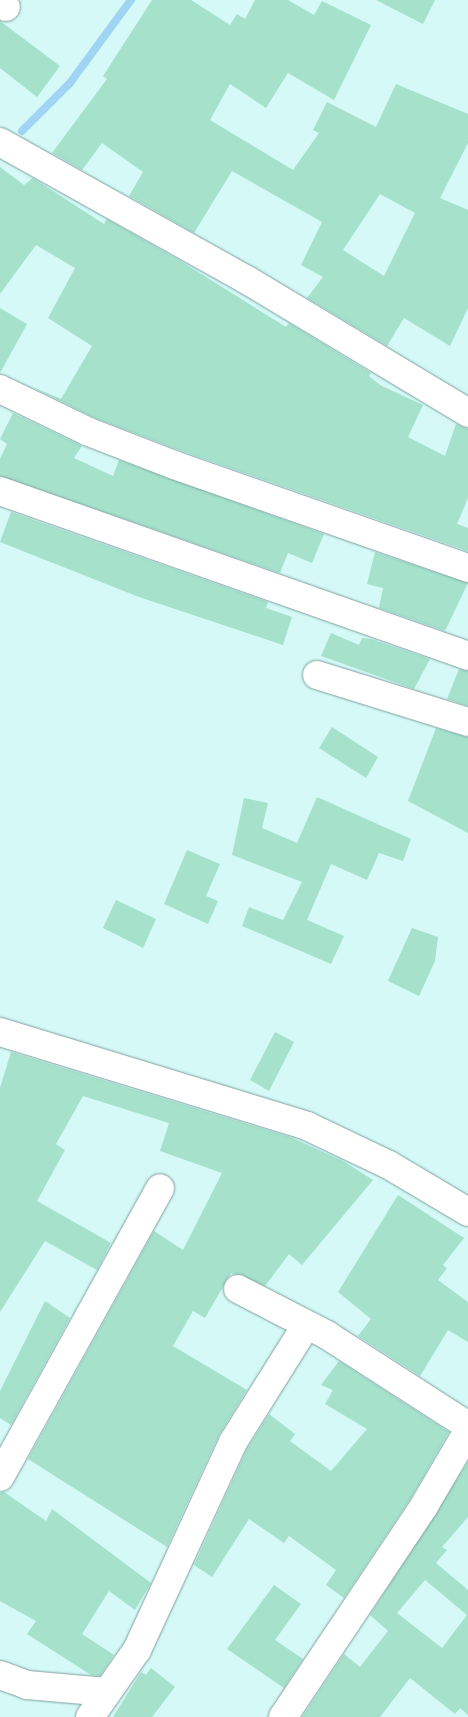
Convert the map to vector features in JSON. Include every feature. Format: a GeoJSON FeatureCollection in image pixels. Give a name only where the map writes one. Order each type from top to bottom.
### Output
{"type":"FeatureCollection","features":[{"type":"Feature","properties":{"kind":"street"},"geometry":{"type":"LineString","coordinates":[[0,142],[247,280],[468,414]]}},
{"type":"Feature","properties":{"kind":"street"},"geometry":{"type":"LineString","coordinates":[[0,389],[89,432],[174,466],[468,568]]}},
{"type":"Feature","properties":{"kind":"street"},"geometry":{"type":"LineString","coordinates":[[0,490],[468,656]]}},
{"type":"Feature","properties":{"kind":"street"},"geometry":{"type":"LineString","coordinates":[[317,675],[468,722]]}},
{"type":"Feature","properties":{"kind":"street"},"geometry":{"type":"LineString","coordinates":[[0,1032],[307,1126],[389,1166],[468,1212]]}},
{"type":"Feature","properties":{"kind":"street"},"geometry":{"type":"LineString","coordinates":[[0,1477],[160,1188]]}},
{"type":"Feature","properties":{"kind":"street"},"geometry":{"type":"LineString","coordinates":[[238,1289],[305,1327],[327,1335],[468,1426]]}},
{"type":"Feature","properties":{"kind":"street"},"geometry":{"type":"LineString","coordinates":[[90,1717],[137,1650],[233,1442],[305,1327]]}},
{"type":"Feature","properties":{"kind":"street"},"geometry":{"type":"LineString","coordinates":[[283,1717],[424,1506],[468,1431]]}},
{"type":"Feature","properties":{"kind":"street"},"geometry":{"type":"LineString","coordinates":[[0,1676],[27,1685],[107,1692]]}},
{"type":"Feature","properties":{"kind":"building"},"geometry":{"type":"Polygon","coordinates":[[[152,0],[191,0],[230,25],[237,14],[245,19],[255,0],[288,0],[314,15],[322,1],[371,25],[334,100],[288,73],[266,108],[230,84],[210,120],[293,170],[319,133],[313,130],[327,102],[376,127],[396,84],[468,114],[468,143],[440,198],[468,210],[468,308],[450,346],[404,318],[387,346],[307,298],[323,277],[301,265],[322,222],[232,171],[194,233],[129,196],[143,172],[102,143],[82,170],[52,153],[107,79],[103,76],[152,0]],[[380,194],[343,250],[384,276],[415,213],[380,194]]]}},
{"type":"Feature","properties":{"kind":"building"},"geometry":{"type":"Polygon","coordinates":[[[376,0],[435,0],[423,24],[376,0]]]}},
{"type":"Feature","properties":{"kind":"building"},"geometry":{"type":"Polygon","coordinates":[[[0,21],[60,66],[37,97],[0,68],[0,21]]]}},
{"type":"Feature","properties":{"kind":"building"},"geometry":{"type":"Polygon","coordinates":[[[0,167],[24,185],[33,178],[104,224],[107,219],[179,260],[286,327],[289,323],[371,373],[369,376],[380,385],[423,405],[408,437],[445,456],[456,424],[468,429],[468,498],[457,524],[468,528],[468,551],[179,450],[95,418],[28,385],[61,399],[92,346],[48,318],[75,268],[36,245],[0,294],[0,167]]]}},
{"type":"Feature","properties":{"kind":"building"},"geometry":{"type":"Polygon","coordinates":[[[0,308],[27,324],[0,373],[0,308]]]}},
{"type":"Feature","properties":{"kind":"building"},"geometry":{"type":"Polygon","coordinates":[[[13,413],[82,446],[74,458],[113,476],[119,460],[324,534],[312,563],[288,553],[280,573],[0,476],[0,459],[7,444],[0,439],[13,413]]]}},
{"type":"Feature","properties":{"kind":"building"},"geometry":{"type":"Polygon","coordinates":[[[11,512],[268,602],[266,608],[292,617],[283,645],[139,597],[0,542],[11,512]]]}},
{"type":"Feature","properties":{"kind":"building"},"geometry":{"type":"Polygon","coordinates":[[[375,552],[468,583],[445,631],[379,608],[383,588],[367,584],[375,552]]]}},
{"type":"Feature","properties":{"kind":"building"},"geometry":{"type":"Polygon","coordinates":[[[331,633],[359,645],[362,638],[371,639],[430,659],[414,689],[321,656],[331,633]]]}},
{"type":"Feature","properties":{"kind":"building"},"geometry":{"type":"Polygon","coordinates":[[[459,669],[468,671],[468,706],[447,699],[459,669]]]}},
{"type":"Feature","properties":{"kind":"building"},"geometry":{"type":"Polygon","coordinates":[[[332,727],[378,757],[366,778],[319,748],[332,727]]]}},
{"type":"Feature","properties":{"kind":"building"},"geometry":{"type":"Polygon","coordinates":[[[436,728],[468,737],[468,833],[408,801],[436,728]]]}},
{"type":"Feature","properties":{"kind":"building"},"geometry":{"type":"Polygon","coordinates":[[[317,797],[411,839],[403,861],[379,853],[367,880],[331,864],[307,920],[344,936],[331,964],[242,926],[249,907],[283,920],[302,882],[232,855],[244,798],[268,803],[262,828],[297,843],[317,797]]]}},
{"type":"Feature","properties":{"kind":"building"},"geometry":{"type":"Polygon","coordinates":[[[187,850],[220,864],[206,896],[218,901],[208,924],[164,904],[187,850]]]}},
{"type":"Feature","properties":{"kind":"building"},"geometry":{"type":"Polygon","coordinates":[[[116,900],[156,919],[143,948],[103,928],[116,900]]]}},
{"type":"Feature","properties":{"kind":"building"},"geometry":{"type":"Polygon","coordinates":[[[412,928],[438,937],[435,961],[419,996],[388,981],[412,928]]]}},
{"type":"Feature","properties":{"kind":"building"},"geometry":{"type":"Polygon","coordinates":[[[275,1032],[294,1042],[269,1091],[250,1080],[275,1032]]]}},
{"type":"Feature","properties":{"kind":"building"},"geometry":{"type":"Polygon","coordinates":[[[11,1052],[290,1137],[343,1161],[373,1180],[302,1265],[289,1254],[265,1286],[231,1273],[205,1318],[193,1311],[173,1346],[247,1390],[219,1435],[167,1547],[28,1459],[154,1231],[183,1250],[222,1173],[160,1151],[169,1123],[83,1096],[56,1144],[65,1150],[37,1201],[111,1243],[97,1270],[45,1241],[0,1312],[0,1088],[11,1052]]]}},
{"type":"Feature","properties":{"kind":"building"},"geometry":{"type":"Polygon","coordinates":[[[398,1195],[464,1238],[443,1265],[447,1268],[438,1280],[468,1302],[468,1342],[448,1330],[420,1376],[358,1336],[371,1319],[338,1292],[398,1195]]]}},
{"type":"Feature","properties":{"kind":"building"},"geometry":{"type":"Polygon","coordinates":[[[45,1301],[70,1318],[11,1425],[0,1418],[0,1391],[45,1301]]]}},
{"type":"Feature","properties":{"kind":"building"},"geometry":{"type":"Polygon","coordinates":[[[339,1361],[449,1432],[411,1498],[344,1598],[326,1585],[336,1570],[289,1536],[284,1543],[249,1519],[212,1577],[194,1565],[247,1449],[269,1414],[295,1434],[290,1441],[331,1471],[367,1429],[325,1404],[333,1390],[321,1385],[339,1361]]]}},
{"type":"Feature","properties":{"kind":"building"},"geometry":{"type":"Polygon","coordinates":[[[468,1462],[468,1517],[442,1547],[447,1550],[436,1563],[468,1590],[468,1715],[460,1708],[455,1714],[410,1678],[380,1717],[302,1717],[344,1654],[360,1667],[388,1631],[370,1615],[468,1462]],[[425,1580],[397,1613],[442,1648],[467,1615],[425,1580]]]}},
{"type":"Feature","properties":{"kind":"building"},"geometry":{"type":"Polygon","coordinates":[[[4,1492],[46,1521],[52,1509],[151,1583],[135,1610],[109,1591],[82,1634],[114,1655],[100,1676],[91,1675],[27,1634],[36,1621],[0,1601],[0,1493],[4,1492]]]}},
{"type":"Feature","properties":{"kind":"building"},"geometry":{"type":"Polygon","coordinates":[[[274,1585],[301,1604],[275,1640],[303,1659],[284,1688],[227,1649],[274,1585]]]}},
{"type":"Feature","properties":{"kind":"building"},"geometry":{"type":"Polygon","coordinates":[[[151,1668],[175,1687],[152,1717],[113,1717],[141,1672],[146,1675],[151,1668]]]}},
{"type":"Feature","properties":{"kind":"waterway"},"geometry":{"type":"LineString","coordinates":[[22,131],[70,83],[131,0]]}}]}
